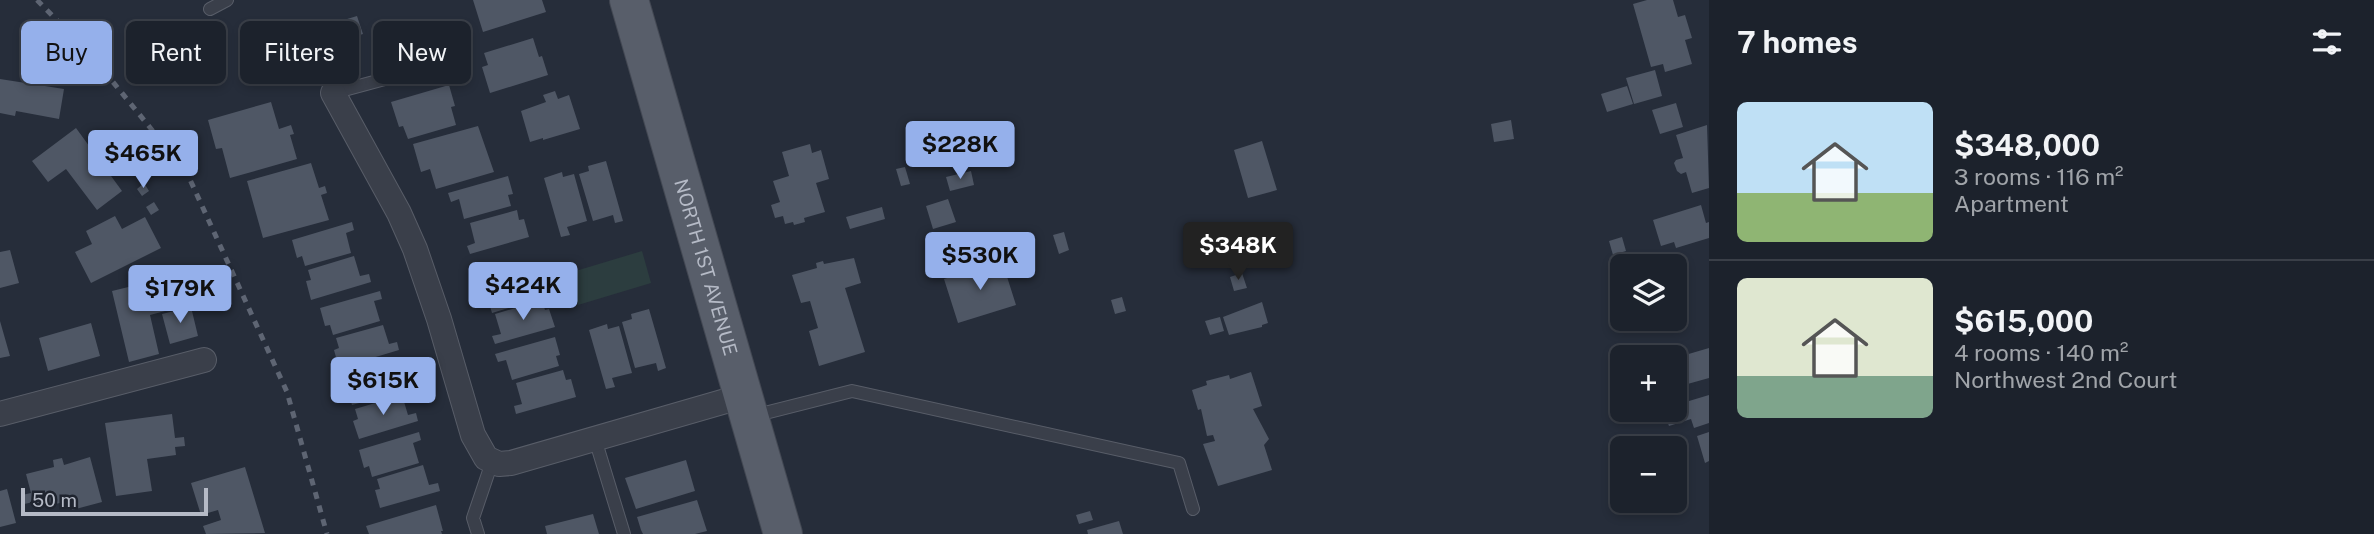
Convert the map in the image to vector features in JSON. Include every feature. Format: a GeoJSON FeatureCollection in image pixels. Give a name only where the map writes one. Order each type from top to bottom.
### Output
{"type":"FeatureCollection","features":[{"type":"Feature","properties":{"kind":"main road","name":"NORTH 1ST AVENUE"},"geometry":{"type":"LineString","coordinates":[[629,0],[783,534]]}},
{"type":"Feature","properties":{"kind":"street"},"geometry":{"type":"LineString","coordinates":[[333,93],[399,213],[415,249],[473,435],[489,460],[499,464],[510,463],[595,439],[746,406]]}},
{"type":"Feature","properties":{"kind":"street"},"geometry":{"type":"LineString","coordinates":[[0,414],[204,360]]}},
{"type":"Feature","properties":{"kind":"lane"},"geometry":{"type":"LineString","coordinates":[[210,9],[227,0]]}},
{"type":"Feature","properties":{"kind":"lane"},"geometry":{"type":"LineString","coordinates":[[333,93],[373,82]]}},
{"type":"Feature","properties":{"kind":"lane"},"geometry":{"type":"LineString","coordinates":[[746,406],[852,391],[1179,463],[1194,509]]}},
{"type":"Feature","properties":{"kind":"lane"},"geometry":{"type":"LineString","coordinates":[[595,439],[624,534]]}},
{"type":"Feature","properties":{"kind":"lane"},"geometry":{"type":"LineString","coordinates":[[478,534],[474,517],[489,460]]}},
{"type":"Feature","properties":{"kind":"shaded area"},"geometry":{"type":"Polygon","coordinates":[[[642,251],[651,283],[578,305],[569,273],[642,251]]]}},
{"type":"Feature","properties":{"kind":"building"},"geometry":{"type":"Polygon","coordinates":[[[473,0],[542,0],[546,12],[483,32],[473,0]]]}},
{"type":"Feature","properties":{"kind":"building"},"geometry":{"type":"Polygon","coordinates":[[[1647,0],[1673,0],[1678,17],[1685,15],[1692,38],[1685,40],[1692,64],[1665,72],[1663,64],[1651,67],[1633,4],[1647,0]]]}},
{"type":"Feature","properties":{"kind":"building"},"geometry":{"type":"Polygon","coordinates":[[[357,16],[359,21],[340,21],[357,16]]]}},
{"type":"Feature","properties":{"kind":"building"},"geometry":{"type":"Polygon","coordinates":[[[533,38],[548,75],[490,93],[482,67],[488,65],[484,53],[533,38]]]}},
{"type":"Feature","properties":{"kind":"building"},"geometry":{"type":"Polygon","coordinates":[[[1655,70],[1662,96],[1634,104],[1626,78],[1655,70]]]}},
{"type":"Feature","properties":{"kind":"building"},"geometry":{"type":"Polygon","coordinates":[[[0,79],[64,89],[59,119],[16,111],[15,116],[0,113],[0,79]]]}},
{"type":"Feature","properties":{"kind":"building"},"geometry":{"type":"Polygon","coordinates":[[[449,85],[455,106],[451,107],[456,125],[408,139],[403,126],[399,127],[391,102],[449,85]]]}},
{"type":"Feature","properties":{"kind":"building"},"geometry":{"type":"Polygon","coordinates":[[[1627,86],[1633,104],[1607,112],[1601,94],[1627,86]]]}},
{"type":"Feature","properties":{"kind":"building"},"geometry":{"type":"Polygon","coordinates":[[[555,91],[558,99],[569,95],[580,129],[530,142],[521,111],[546,102],[543,95],[555,91]]]}},
{"type":"Feature","properties":{"kind":"building"},"geometry":{"type":"Polygon","coordinates":[[[271,102],[279,129],[291,125],[294,134],[290,135],[297,159],[230,178],[222,148],[216,149],[208,120],[271,102]]]}},
{"type":"Feature","properties":{"kind":"building"},"geometry":{"type":"Polygon","coordinates":[[[1676,103],[1683,127],[1660,134],[1652,110],[1676,103]]]}},
{"type":"Feature","properties":{"kind":"building"},"geometry":{"type":"Polygon","coordinates":[[[1511,120],[1514,139],[1494,142],[1491,124],[1511,120]]]}},
{"type":"Feature","properties":{"kind":"building"},"geometry":{"type":"Polygon","coordinates":[[[1707,125],[1709,188],[1692,193],[1686,172],[1681,174],[1677,171],[1674,163],[1683,158],[1676,135],[1707,125]]]}},
{"type":"Feature","properties":{"kind":"building"},"geometry":{"type":"Polygon","coordinates":[[[478,126],[494,172],[436,189],[430,169],[421,172],[413,144],[478,126]]]}},
{"type":"Feature","properties":{"kind":"building"},"geometry":{"type":"Polygon","coordinates":[[[76,128],[122,191],[97,210],[66,169],[48,182],[32,161],[76,128]]]}},
{"type":"Feature","properties":{"kind":"building"},"geometry":{"type":"Polygon","coordinates":[[[1262,141],[1277,190],[1248,198],[1234,150],[1262,141]]]}},
{"type":"Feature","properties":{"kind":"building"},"geometry":{"type":"Polygon","coordinates":[[[810,144],[812,153],[821,150],[829,179],[816,183],[825,212],[804,218],[805,222],[785,224],[783,216],[775,218],[771,205],[780,202],[773,181],[789,176],[782,152],[810,144]]]}},
{"type":"Feature","properties":{"kind":"building"},"geometry":{"type":"Polygon","coordinates":[[[606,161],[623,221],[615,223],[613,215],[593,221],[579,174],[589,171],[588,166],[606,161]]]}},
{"type":"Feature","properties":{"kind":"building"},"geometry":{"type":"Polygon","coordinates":[[[311,163],[319,188],[325,186],[327,193],[321,195],[329,220],[263,238],[247,181],[311,163]]]}},
{"type":"Feature","properties":{"kind":"building"},"geometry":{"type":"Polygon","coordinates":[[[905,167],[910,184],[901,186],[896,169],[905,167]]]}},
{"type":"Feature","properties":{"kind":"building"},"geometry":{"type":"Polygon","coordinates":[[[971,171],[974,185],[950,191],[946,177],[971,171]]]}},
{"type":"Feature","properties":{"kind":"building"},"geometry":{"type":"Polygon","coordinates":[[[562,172],[563,177],[574,174],[587,221],[567,227],[570,235],[561,237],[544,178],[562,172]]]}},
{"type":"Feature","properties":{"kind":"building"},"geometry":{"type":"Polygon","coordinates":[[[508,176],[513,194],[508,195],[511,206],[464,219],[459,199],[451,202],[448,193],[508,176]]]}},
{"type":"Feature","properties":{"kind":"building"},"geometry":{"type":"Polygon","coordinates":[[[144,183],[149,191],[142,196],[137,189],[144,183]]]}},
{"type":"Feature","properties":{"kind":"building"},"geometry":{"type":"Polygon","coordinates":[[[948,199],[956,222],[933,229],[926,206],[948,199]]]}},
{"type":"Feature","properties":{"kind":"building"},"geometry":{"type":"Polygon","coordinates":[[[154,202],[159,210],[151,215],[146,207],[154,202]]]}},
{"type":"Feature","properties":{"kind":"building"},"geometry":{"type":"Polygon","coordinates":[[[1701,205],[1706,223],[1709,222],[1709,238],[1676,248],[1674,242],[1661,246],[1653,220],[1701,205]]]}},
{"type":"Feature","properties":{"kind":"building"},"geometry":{"type":"Polygon","coordinates":[[[882,207],[885,219],[850,229],[846,217],[882,207]]]}},
{"type":"Feature","properties":{"kind":"building"},"geometry":{"type":"Polygon","coordinates":[[[517,210],[519,220],[524,219],[529,237],[470,254],[467,246],[475,243],[470,223],[517,210]]]}},
{"type":"Feature","properties":{"kind":"building"},"geometry":{"type":"Polygon","coordinates":[[[115,216],[122,229],[145,217],[161,248],[91,283],[75,252],[92,244],[86,231],[115,216]]]}},
{"type":"Feature","properties":{"kind":"building"},"geometry":{"type":"Polygon","coordinates":[[[352,222],[354,230],[346,233],[351,253],[305,266],[302,256],[297,258],[292,240],[352,222]]]}},
{"type":"Feature","properties":{"kind":"building"},"geometry":{"type":"Polygon","coordinates":[[[1064,232],[1069,250],[1059,254],[1053,235],[1064,232]]]}},
{"type":"Feature","properties":{"kind":"building"},"geometry":{"type":"Polygon","coordinates":[[[1622,237],[1626,251],[1613,254],[1609,241],[1622,237]]]}},
{"type":"Feature","properties":{"kind":"building"},"geometry":{"type":"Polygon","coordinates":[[[10,250],[19,283],[0,288],[0,252],[10,250]]]}},
{"type":"Feature","properties":{"kind":"building"},"geometry":{"type":"Polygon","coordinates":[[[354,256],[360,276],[369,274],[371,282],[311,300],[306,281],[311,280],[308,270],[354,256]]]}},
{"type":"Feature","properties":{"kind":"building"},"geometry":{"type":"Polygon","coordinates":[[[854,258],[861,283],[845,288],[865,352],[819,366],[809,331],[818,328],[810,301],[801,303],[792,275],[817,268],[816,263],[823,261],[824,264],[854,258]]]}},
{"type":"Feature","properties":{"kind":"building"},"geometry":{"type":"Polygon","coordinates":[[[1002,261],[1016,305],[958,323],[944,279],[1002,261]]]}},
{"type":"Feature","properties":{"kind":"building"},"geometry":{"type":"Polygon","coordinates":[[[535,269],[540,287],[535,289],[538,299],[492,313],[486,292],[477,295],[475,287],[535,269]]]}},
{"type":"Feature","properties":{"kind":"building"},"geometry":{"type":"Polygon","coordinates":[[[1242,273],[1247,288],[1234,291],[1230,277],[1242,273]]]}},
{"type":"Feature","properties":{"kind":"building"},"geometry":{"type":"Polygon","coordinates":[[[157,280],[165,311],[150,315],[159,354],[129,362],[112,291],[157,280]]]}},
{"type":"Feature","properties":{"kind":"building"},"geometry":{"type":"Polygon","coordinates":[[[380,291],[382,299],[374,301],[380,321],[333,335],[330,325],[325,326],[320,308],[380,291]]]}},
{"type":"Feature","properties":{"kind":"building"},"geometry":{"type":"Polygon","coordinates":[[[1122,297],[1126,311],[1115,314],[1111,300],[1122,297]]]}},
{"type":"Feature","properties":{"kind":"building"},"geometry":{"type":"Polygon","coordinates":[[[542,300],[545,310],[549,309],[555,327],[495,344],[492,336],[501,334],[495,314],[542,300]]]}},
{"type":"Feature","properties":{"kind":"building"},"geometry":{"type":"Polygon","coordinates":[[[1262,302],[1268,323],[1229,335],[1223,317],[1262,302]]]}},
{"type":"Feature","properties":{"kind":"building"},"geometry":{"type":"Polygon","coordinates":[[[191,307],[198,336],[170,344],[162,314],[191,307]]]}},
{"type":"Feature","properties":{"kind":"building"},"geometry":{"type":"Polygon","coordinates":[[[649,309],[666,368],[658,371],[656,363],[635,368],[622,322],[632,319],[631,314],[649,309]]]}},
{"type":"Feature","properties":{"kind":"building"},"geometry":{"type":"Polygon","coordinates":[[[1220,317],[1224,331],[1210,335],[1205,321],[1220,317]]]}},
{"type":"Feature","properties":{"kind":"building"},"geometry":{"type":"Polygon","coordinates":[[[0,321],[10,356],[0,358],[0,321]]]}},
{"type":"Feature","properties":{"kind":"building"},"geometry":{"type":"Polygon","coordinates":[[[91,323],[100,356],[48,371],[39,338],[91,323]]]}},
{"type":"Feature","properties":{"kind":"building"},"geometry":{"type":"Polygon","coordinates":[[[607,324],[608,329],[619,326],[632,373],[612,378],[615,387],[606,389],[589,330],[607,324]]]}},
{"type":"Feature","properties":{"kind":"building"},"geometry":{"type":"Polygon","coordinates":[[[383,325],[389,344],[397,342],[399,350],[339,368],[334,350],[339,348],[336,338],[383,325]]]}},
{"type":"Feature","properties":{"kind":"building"},"geometry":{"type":"Polygon","coordinates":[[[555,337],[560,355],[556,356],[559,366],[512,380],[506,360],[498,362],[495,354],[555,337]]]}},
{"type":"Feature","properties":{"kind":"building"},"geometry":{"type":"Polygon","coordinates":[[[1709,348],[1709,378],[1687,384],[1687,354],[1709,348]]]}},
{"type":"Feature","properties":{"kind":"building"},"geometry":{"type":"Polygon","coordinates":[[[399,361],[401,370],[393,372],[399,392],[352,405],[349,395],[344,397],[339,379],[399,361]]]}},
{"type":"Feature","properties":{"kind":"building"},"geometry":{"type":"Polygon","coordinates":[[[563,370],[566,380],[571,379],[576,397],[516,414],[514,406],[522,404],[516,383],[563,370]]]}},
{"type":"Feature","properties":{"kind":"building"},"geometry":{"type":"Polygon","coordinates":[[[1251,372],[1262,406],[1253,409],[1269,439],[1264,445],[1272,470],[1218,486],[1203,444],[1215,441],[1213,435],[1207,436],[1201,409],[1198,410],[1192,390],[1207,385],[1206,381],[1229,375],[1230,379],[1251,372]]]}},
{"type":"Feature","properties":{"kind":"building"},"geometry":{"type":"Polygon","coordinates":[[[402,395],[408,415],[416,413],[418,421],[359,439],[353,421],[358,419],[355,409],[402,395]]]}},
{"type":"Feature","properties":{"kind":"building"},"geometry":{"type":"Polygon","coordinates":[[[1687,395],[1689,401],[1709,395],[1709,423],[1694,428],[1691,419],[1687,420],[1687,395]]]}},
{"type":"Feature","properties":{"kind":"building"},"geometry":{"type":"Polygon","coordinates":[[[172,414],[175,438],[184,437],[185,446],[175,447],[176,455],[147,459],[152,491],[116,496],[105,423],[172,414]]]}},
{"type":"Feature","properties":{"kind":"building"},"geometry":{"type":"Polygon","coordinates":[[[419,432],[421,440],[413,443],[419,463],[372,477],[369,466],[364,468],[359,450],[419,432]]]}},
{"type":"Feature","properties":{"kind":"building"},"geometry":{"type":"Polygon","coordinates":[[[1709,432],[1709,461],[1705,463],[1697,436],[1709,432]]]}},
{"type":"Feature","properties":{"kind":"building"},"geometry":{"type":"Polygon","coordinates":[[[90,457],[102,502],[72,510],[70,501],[35,508],[34,502],[24,504],[22,495],[31,493],[26,474],[54,467],[53,460],[62,458],[64,465],[90,457]]]}},
{"type":"Feature","properties":{"kind":"building"},"geometry":{"type":"Polygon","coordinates":[[[686,460],[695,491],[636,509],[625,478],[686,460]]]}},
{"type":"Feature","properties":{"kind":"building"},"geometry":{"type":"Polygon","coordinates":[[[423,465],[429,485],[438,483],[440,491],[380,508],[375,490],[380,489],[377,479],[423,465]]]}},
{"type":"Feature","properties":{"kind":"building"},"geometry":{"type":"Polygon","coordinates":[[[245,467],[265,533],[206,534],[203,526],[221,520],[218,510],[201,515],[191,483],[245,467]]]}},
{"type":"Feature","properties":{"kind":"building"},"geometry":{"type":"Polygon","coordinates":[[[7,489],[16,523],[0,527],[0,491],[7,489]]]}},
{"type":"Feature","properties":{"kind":"building"},"geometry":{"type":"Polygon","coordinates":[[[697,500],[707,531],[695,534],[643,534],[637,517],[697,500]]]}},
{"type":"Feature","properties":{"kind":"building"},"geometry":{"type":"Polygon","coordinates":[[[436,505],[442,534],[369,534],[366,526],[436,505]]]}},
{"type":"Feature","properties":{"kind":"building"},"geometry":{"type":"Polygon","coordinates":[[[1090,511],[1093,520],[1079,524],[1076,515],[1090,511]]]}},
{"type":"Feature","properties":{"kind":"building"},"geometry":{"type":"Polygon","coordinates":[[[593,514],[599,534],[547,534],[545,526],[593,514]]]}},
{"type":"Feature","properties":{"kind":"building"},"geometry":{"type":"Polygon","coordinates":[[[1119,521],[1123,534],[1088,534],[1087,530],[1119,521]]]}},
{"type":"Feature","properties":{"kind":"railway"},"geometry":{"type":"LineString","coordinates":[[37,0],[91,55],[187,173],[287,392],[327,534]]}}]}
